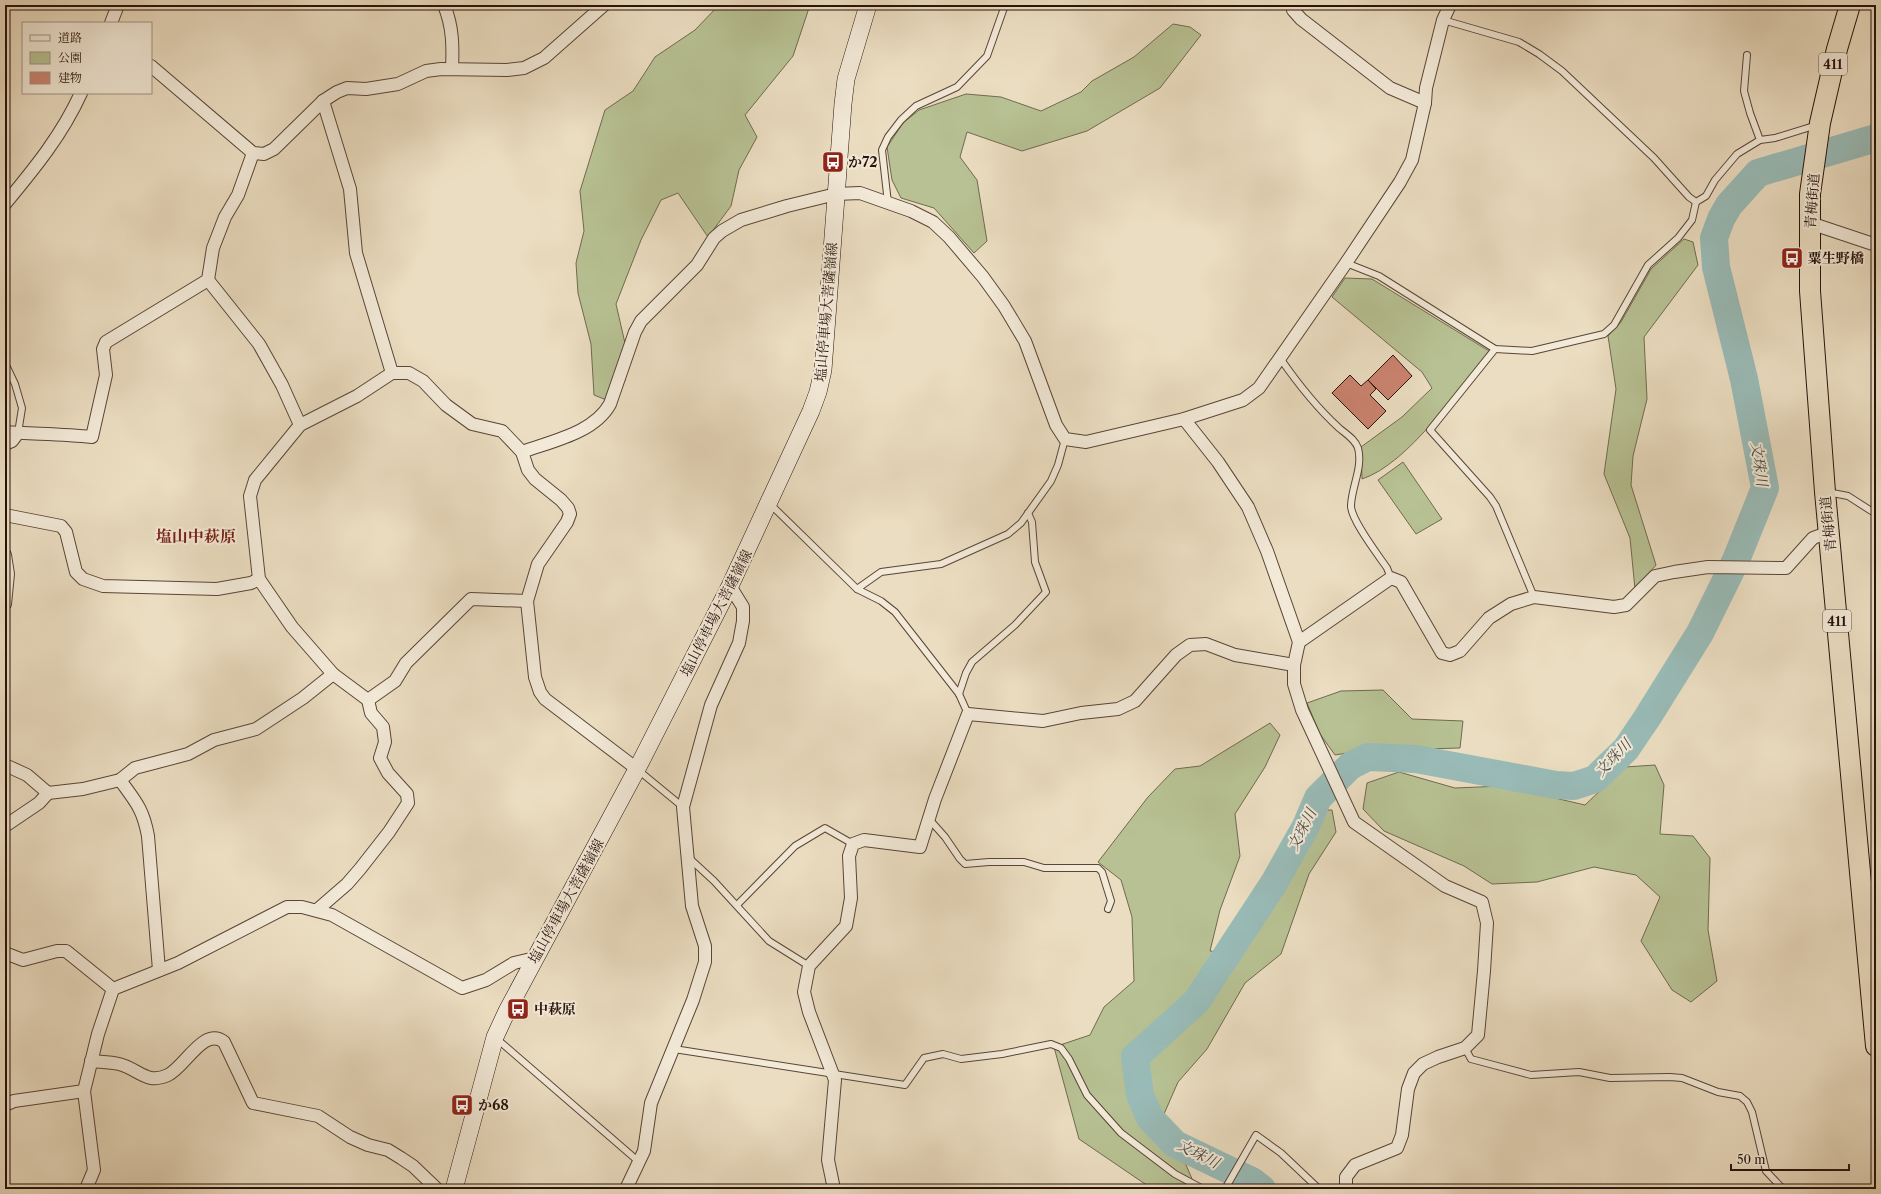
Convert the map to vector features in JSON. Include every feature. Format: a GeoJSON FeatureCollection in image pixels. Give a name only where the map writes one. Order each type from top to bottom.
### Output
{"type":"FeatureCollection","features":[{"type":"Feature","properties":{"kind":"highway","name":"青梅街道"},"geometry":{"type":"LineString","coordinates":[[1850,5],[1837,49],[1820,124],[1810,194],[1810,291],[1825,492],[1869,891],[1876,1046]]}},
{"type":"Feature","properties":{"kind":"main road","name":"塩山停車場大菩薩嶺線"},"geometry":{"type":"LineString","coordinates":[[454,1189],[494,1037],[637,769],[730,586],[769,503],[818,392],[823,370],[846,79],[868,5]]}},
{"type":"Feature","properties":{"kind":"street"},"geometry":{"type":"LineString","coordinates":[[111,22],[118,5]]}},
{"type":"Feature","properties":{"kind":"street"},"geometry":{"type":"LineString","coordinates":[[444,5],[450,18],[453,41],[452,69]]}},
{"type":"Feature","properties":{"kind":"street"},"geometry":{"type":"LineString","coordinates":[[152,67],[253,153],[264,154],[274,150],[323,101],[347,88],[366,89],[398,84],[426,72],[452,69],[507,70],[524,68],[544,58],[604,5]]}},
{"type":"Feature","properties":{"kind":"street"},"geometry":{"type":"LineString","coordinates":[[1292,5],[1301,19],[1390,88],[1425,103]]}},
{"type":"Feature","properties":{"kind":"street"},"geometry":{"type":"LineString","coordinates":[[522,452],[586,428],[605,413],[610,404],[635,332],[641,321],[697,265],[714,238],[722,231],[741,220],[787,206],[836,194],[860,194],[911,210],[933,222],[949,237],[983,277],[1004,306],[1025,341],[1056,426],[1065,439],[1086,442],[1184,419],[1243,400],[1260,388],[1346,263],[1400,182],[1412,160],[1425,103],[1426,88],[1443,20],[1450,5]]}},
{"type":"Feature","properties":{"kind":"street"},"geometry":{"type":"LineString","coordinates":[[5,204],[45,156],[62,129],[80,94]]}},
{"type":"Feature","properties":{"kind":"street"},"geometry":{"type":"LineString","coordinates":[[323,101],[350,189],[356,253],[392,373]]}},
{"type":"Feature","properties":{"kind":"street"},"geometry":{"type":"LineString","coordinates":[[253,153],[238,195],[225,217],[213,248],[208,280],[259,344],[282,385],[300,425]]}},
{"type":"Feature","properties":{"kind":"street"},"geometry":{"type":"LineString","coordinates":[[1810,223],[1876,245]]}},
{"type":"Feature","properties":{"kind":"street"},"geometry":{"type":"LineString","coordinates":[[5,432],[67,434],[92,437],[106,375],[103,349],[106,342],[208,280]]}},
{"type":"Feature","properties":{"kind":"street"},"geometry":{"type":"LineString","coordinates":[[317,910],[347,884],[389,832],[408,803],[407,794],[388,772],[380,758],[385,742],[383,727],[371,713],[368,700],[333,674],[292,627],[259,579],[250,496],[255,480],[300,425],[356,396],[392,373],[409,374],[423,380],[446,405],[472,424],[502,431],[522,452],[528,470],[535,479],[561,500],[568,508],[570,514],[567,522],[538,564],[527,601],[530,610],[535,677],[540,692],[545,699],[637,769]]}},
{"type":"Feature","properties":{"kind":"street"},"geometry":{"type":"LineString","coordinates":[[1184,419],[1218,462],[1248,508],[1267,551],[1299,642],[1294,666],[1294,684],[1302,710],[1346,808],[1354,822],[1445,886],[1482,902],[1487,923],[1478,1035],[1465,1048],[1438,1057],[1423,1064],[1414,1073],[1408,1089],[1402,1136],[1397,1148],[1355,1165],[1346,1177],[1346,1189]]}},
{"type":"Feature","properties":{"kind":"street"},"geometry":{"type":"LineString","coordinates":[[5,444],[12,441],[18,433]]}},
{"type":"Feature","properties":{"kind":"street"},"geometry":{"type":"LineString","coordinates":[[5,515],[61,526],[66,532],[76,572],[83,579],[103,586],[217,589],[251,583],[259,579]]}},
{"type":"Feature","properties":{"kind":"street"},"geometry":{"type":"LineString","coordinates":[[1299,642],[1391,578],[1401,582],[1442,653],[1450,655],[1460,651],[1489,618],[1511,604],[1534,597],[1614,607],[1626,605],[1655,576],[1708,568],[1786,568],[1813,538],[1829,532]]}},
{"type":"Feature","properties":{"kind":"street"},"geometry":{"type":"LineString","coordinates":[[5,555],[5,604]]}},
{"type":"Feature","properties":{"kind":"street"},"geometry":{"type":"LineString","coordinates":[[626,1189],[644,1151],[651,1103],[693,1000],[705,962],[705,946],[692,906],[683,807],[711,705],[739,643],[743,621],[742,607],[730,586]]}},
{"type":"Feature","properties":{"kind":"street"},"geometry":{"type":"LineString","coordinates":[[368,700],[395,681],[406,663],[471,600],[527,601]]}},
{"type":"Feature","properties":{"kind":"street"},"geometry":{"type":"LineString","coordinates":[[834,1189],[828,1160],[835,1080],[809,1012],[804,992],[809,966],[846,926],[851,898],[850,856],[854,844],[864,840],[920,847],[935,799],[968,714],[992,715],[1043,721],[1081,713],[1118,709],[1135,701],[1176,655],[1190,645],[1206,644],[1235,655],[1294,666]]}},
{"type":"Feature","properties":{"kind":"street"},"geometry":{"type":"LineString","coordinates":[[5,826],[39,803],[48,793],[83,789],[120,780],[135,768],[188,754],[214,740],[256,729],[303,698],[333,674]]}},
{"type":"Feature","properties":{"kind":"street"},"geometry":{"type":"LineString","coordinates":[[5,765],[28,775],[48,793]]}},
{"type":"Feature","properties":{"kind":"street"},"geometry":{"type":"LineString","coordinates":[[120,780],[138,804],[144,817],[148,836],[159,970]]}},
{"type":"Feature","properties":{"kind":"street"},"geometry":{"type":"LineString","coordinates":[[113,989],[159,970],[178,964],[287,907],[302,907],[332,915],[462,988],[486,980],[514,963],[535,958]]}},
{"type":"Feature","properties":{"kind":"street"},"geometry":{"type":"LineString","coordinates":[[5,952],[23,960],[58,951],[66,951],[113,989]]}},
{"type":"Feature","properties":{"kind":"street"},"geometry":{"type":"LineString","coordinates":[[86,1189],[94,1170],[84,1091],[91,1061],[113,989]]}},
{"type":"Feature","properties":{"kind":"street"},"geometry":{"type":"LineString","coordinates":[[91,1061],[120,1064],[150,1078],[157,1079],[170,1074],[204,1041],[212,1037],[218,1038],[224,1042],[253,1103],[318,1116],[350,1137],[368,1145],[388,1150],[402,1158],[437,1189]]}},
{"type":"Feature","properties":{"kind":"street"},"geometry":{"type":"LineString","coordinates":[[5,1105],[14,1101],[84,1091]]}},
{"type":"Feature","properties":{"kind":"lane"},"geometry":{"type":"LineString","coordinates":[[888,203],[882,150],[888,137],[901,120],[916,106],[956,88],[987,56],[1005,5]]}},
{"type":"Feature","properties":{"kind":"lane"},"geometry":{"type":"LineString","coordinates":[[1443,20],[1519,42],[1545,58],[1562,71],[1654,158],[1689,198],[1696,202]]}},
{"type":"Feature","properties":{"kind":"lane"},"geometry":{"type":"LineString","coordinates":[[1747,55],[1744,91],[1760,140]]}},
{"type":"Feature","properties":{"kind":"lane"},"geometry":{"type":"LineString","coordinates":[[1346,263],[1379,276],[1496,350],[1532,351],[1604,334],[1614,325],[1648,265],[1678,238],[1692,220],[1696,202],[1706,196],[1714,180],[1737,154],[1760,140],[1775,138],[1820,124]]}},
{"type":"Feature","properties":{"kind":"lane"},"geometry":{"type":"LineString","coordinates":[[1496,350],[1430,430],[1490,497],[1496,506],[1534,597]]}},
{"type":"Feature","properties":{"kind":"lane"},"geometry":{"type":"LineString","coordinates":[[1280,358],[1306,395],[1330,420],[1354,441],[1358,448],[1359,465],[1350,506],[1353,518],[1387,568],[1391,578]]}},
{"type":"Feature","properties":{"kind":"lane"},"geometry":{"type":"LineString","coordinates":[[5,363],[15,384],[22,408],[18,433]]}},
{"type":"Feature","properties":{"kind":"lane"},"geometry":{"type":"LineString","coordinates":[[857,590],[881,572],[941,564],[1008,534],[1021,523],[1051,481],[1058,465],[1065,439]]}},
{"type":"Feature","properties":{"kind":"lane"},"geometry":{"type":"LineString","coordinates":[[1825,492],[1848,496],[1876,514]]}},
{"type":"Feature","properties":{"kind":"lane"},"geometry":{"type":"LineString","coordinates":[[769,503],[857,590],[881,601],[895,612],[959,694],[968,714]]}},
{"type":"Feature","properties":{"kind":"lane"},"geometry":{"type":"LineString","coordinates":[[959,694],[966,673],[972,662],[1015,624],[1046,592],[1035,562],[1032,522],[1028,513]]}},
{"type":"Feature","properties":{"kind":"lane"},"geometry":{"type":"LineString","coordinates":[[637,769],[683,807]]}},
{"type":"Feature","properties":{"kind":"lane"},"geometry":{"type":"LineString","coordinates":[[929,819],[945,837],[965,864],[1024,862],[1044,868],[1098,868],[1102,872],[1111,901],[1108,909]]}},
{"type":"Feature","properties":{"kind":"lane"},"geometry":{"type":"LineString","coordinates":[[737,905],[795,846],[825,828],[854,844]]}},
{"type":"Feature","properties":{"kind":"lane"},"geometry":{"type":"LineString","coordinates":[[688,857],[714,881],[769,941],[809,966]]}},
{"type":"Feature","properties":{"kind":"lane"},"geometry":{"type":"LineString","coordinates":[[494,1037],[638,1161]]}},
{"type":"Feature","properties":{"kind":"lane"},"geometry":{"type":"LineString","coordinates":[[674,1049],[833,1075],[905,1085],[924,1058],[943,1054],[961,1059],[1002,1054],[1051,1044],[1062,1048],[1069,1058],[1087,1095],[1121,1133],[1175,1174],[1203,1189]]}},
{"type":"Feature","properties":{"kind":"lane"},"geometry":{"type":"LineString","coordinates":[[1465,1048],[1471,1059],[1531,1075],[1579,1072],[1610,1078],[1682,1078],[1718,1092],[1740,1096],[1747,1102],[1752,1112],[1766,1171],[1783,1189]]}},
{"type":"Feature","properties":{"kind":"lane"},"geometry":{"type":"LineString","coordinates":[[1225,1189],[1256,1135],[1282,1153],[1319,1189]]}},
{"type":"Feature","properties":{"kind":"green space"},"geometry":{"type":"Polygon","coordinates":[[[719,5],[810,5],[793,56],[745,115],[757,137],[739,170],[731,206],[708,237],[678,193],[661,200],[641,240],[616,304],[627,352],[625,381],[604,399],[594,395],[591,344],[578,293],[576,263],[584,231],[580,191],[605,110],[633,91],[655,57],[695,30],[719,5]]]}},
{"type":"Feature","properties":{"kind":"green space"},"geometry":{"type":"Polygon","coordinates":[[[1173,24],[1190,27],[1201,35],[1160,88],[1087,131],[1022,151],[967,132],[960,157],[977,180],[987,241],[974,253],[934,208],[901,198],[892,180],[887,147],[903,123],[919,110],[966,94],[1001,97],[1041,111],[1081,92],[1092,81],[1134,57],[1173,24]]]}},
{"type":"Feature","properties":{"kind":"green space"},"geometry":{"type":"Polygon","coordinates":[[[1684,239],[1693,242],[1698,265],[1644,337],[1647,399],[1633,456],[1631,485],[1656,565],[1635,589],[1630,538],[1604,474],[1616,389],[1608,336],[1621,322],[1651,269],[1684,239]]]}},
{"type":"Feature","properties":{"kind":"green space"},"geometry":{"type":"Polygon","coordinates":[[[1345,278],[1372,279],[1489,351],[1432,424],[1397,458],[1379,471],[1362,479],[1361,447],[1402,417],[1432,388],[1422,372],[1332,297],[1345,278]]]}},
{"type":"Feature","properties":{"kind":"green space"},"geometry":{"type":"Polygon","coordinates":[[[1403,462],[1442,519],[1416,534],[1378,480],[1403,462]]]}},
{"type":"Feature","properties":{"kind":"green space"},"geometry":{"type":"Polygon","coordinates":[[[1383,690],[1412,719],[1463,721],[1460,748],[1426,749],[1392,746],[1335,755],[1320,734],[1307,703],[1341,691],[1383,690]]]}},
{"type":"Feature","properties":{"kind":"green space"},"geometry":{"type":"Polygon","coordinates":[[[1270,723],[1280,735],[1265,767],[1235,814],[1240,856],[1220,910],[1210,951],[1238,954],[1276,893],[1322,810],[1332,810],[1336,832],[1309,874],[1281,954],[1245,983],[1207,1049],[1178,1082],[1164,1114],[1196,1188],[1148,1186],[1079,1139],[1054,1047],[1090,1035],[1104,1007],[1134,981],[1132,917],[1121,880],[1098,862],[1148,797],[1175,769],[1200,766],[1270,723]]]}},
{"type":"Feature","properties":{"kind":"green space"},"geometry":{"type":"Polygon","coordinates":[[[1655,765],[1664,785],[1660,834],[1693,836],[1710,858],[1708,930],[1717,981],[1691,1002],[1672,990],[1641,941],[1660,897],[1636,875],[1594,867],[1537,882],[1492,884],[1464,866],[1384,831],[1363,809],[1367,783],[1399,772],[1455,788],[1503,786],[1585,805],[1625,767],[1655,765]]]}},
{"type":"Feature","properties":{"kind":"building"},"geometry":{"type":"Polygon","coordinates":[[[1393,355],[1412,376],[1388,400],[1368,380],[1393,355]]]}},
{"type":"Feature","properties":{"kind":"building"},"geometry":{"type":"Polygon","coordinates":[[[1350,375],[1361,386],[1368,380],[1376,389],[1370,395],[1386,411],[1368,429],[1332,393],[1350,375]]]}},
{"type":"Feature","properties":{"kind":"waterway","name":"文珠川"},"geometry":{"type":"LineString","coordinates":[[1262,1189],[1252,1181],[1175,1144],[1150,1118],[1140,1095],[1135,1057],[1196,1002],[1274,883],[1306,826],[1318,798],[1350,766],[1368,757],[1416,759],[1556,785],[1574,786],[1595,779],[1626,749],[1700,633],[1736,560],[1765,488],[1744,379],[1716,267],[1714,238],[1721,219],[1729,205],[1758,173],[1876,138]]}},
{"type":"Feature","properties":{"kind":"place","name":"か72"},"geometry":{"type":"Point","coordinates":[833,162]}},
{"type":"Feature","properties":{"kind":"place","name":"粟生野橋"},"geometry":{"type":"Point","coordinates":[1792,258]}},
{"type":"Feature","properties":{"kind":"place","name":"中萩原"},"geometry":{"type":"Point","coordinates":[518,1009]}},
{"type":"Feature","properties":{"kind":"place","name":"か68"},"geometry":{"type":"Point","coordinates":[462,1105]}},
{"type":"Feature","properties":{"kind":"district","name":"塩山中萩原"},"geometry":{"type":"Point","coordinates":[196,536]}}]}
